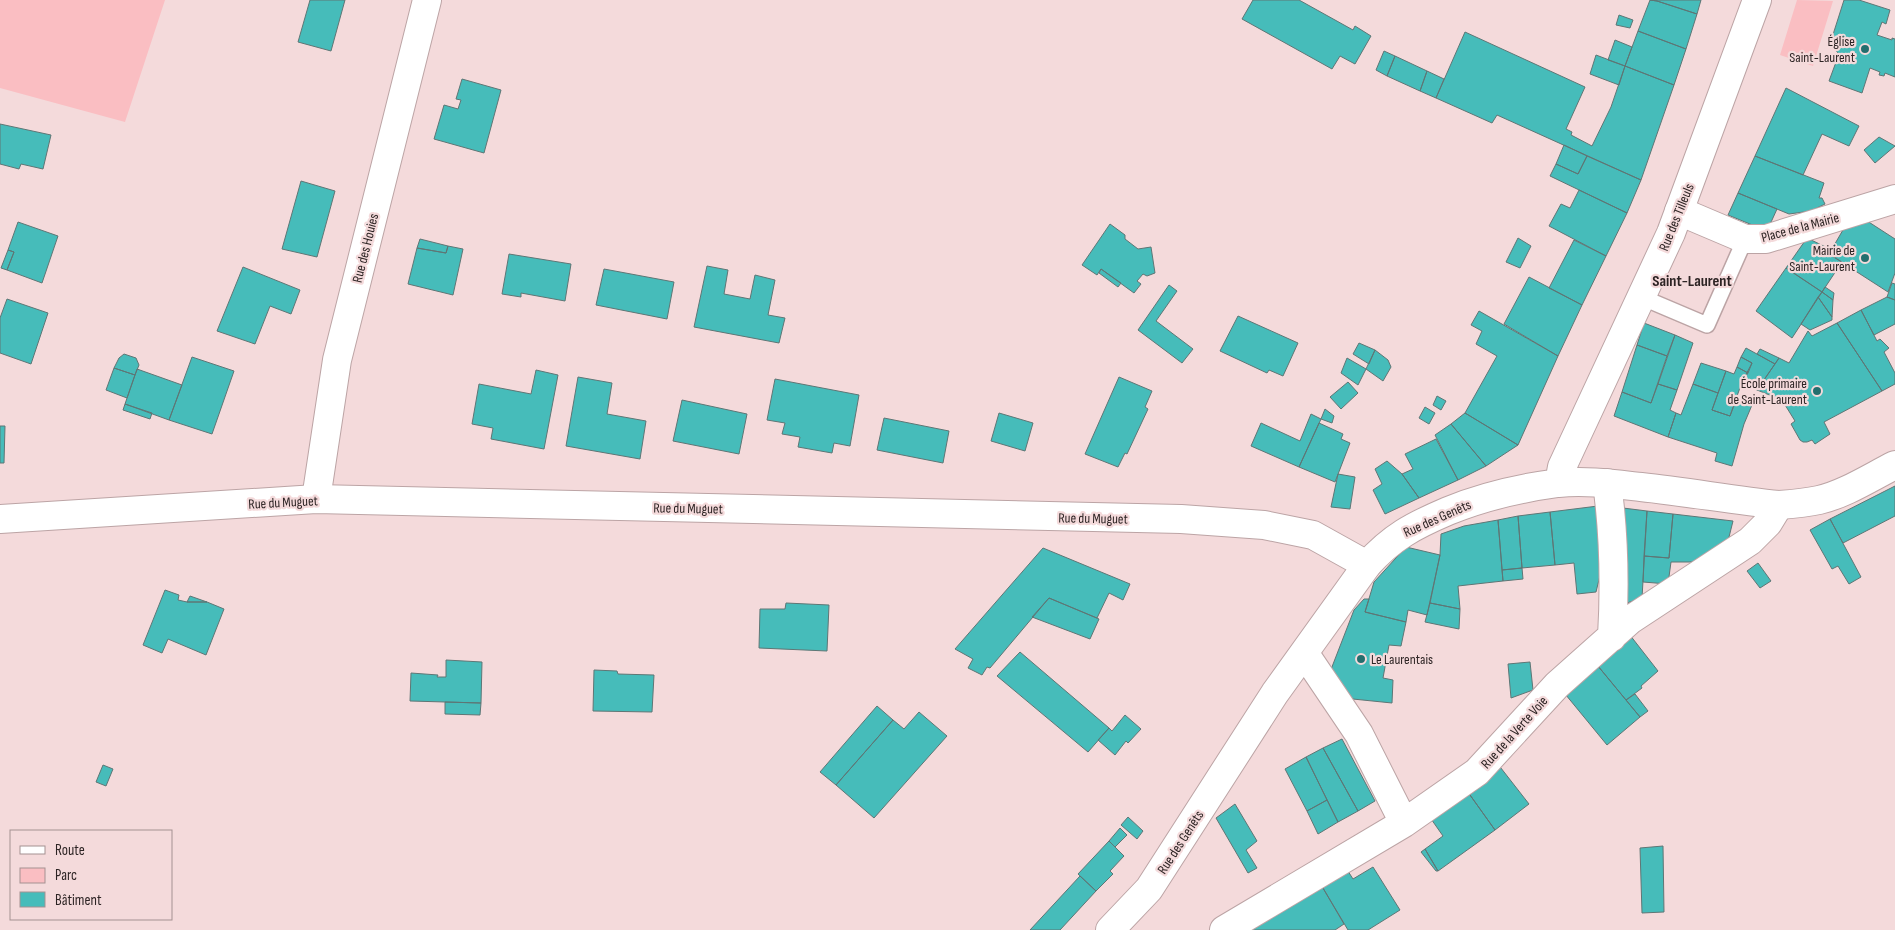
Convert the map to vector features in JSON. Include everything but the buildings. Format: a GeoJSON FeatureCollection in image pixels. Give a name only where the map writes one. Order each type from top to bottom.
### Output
{"type":"FeatureCollection","features":[{"type":"Feature","properties":{"kind":"street","name":"Rue des Houies"},"geometry":{"type":"LineString","coordinates":[[316,499],[337,360],[427,0]]}},
{"type":"Feature","properties":{"kind":"street","name":"Rue des Tilleuls"},"geometry":{"type":"LineString","coordinates":[[1559,483],[1562,467],[1679,211],[1757,0]]}},
{"type":"Feature","properties":{"kind":"street","name":"Place de la Mairie"},"geometry":{"type":"LineString","coordinates":[[1679,211],[1745,239],[1766,239],[1895,199]]}},
{"type":"Feature","properties":{"kind":"street","name":"Rue des Genêts"},"geometry":{"type":"LineString","coordinates":[[1110,930],[1149,889],[1275,693],[1367,565],[1396,537],[1437,516],[1488,497],[1559,483],[1607,483],[1780,505],[1821,500],[1895,465]]}},
{"type":"Feature","properties":{"kind":"street"},"geometry":{"type":"LineString","coordinates":[[1607,483],[1613,559],[1614,599],[1612,637]]}},
{"type":"Feature","properties":{"kind":"street","name":"Rue du Muguet"},"geometry":{"type":"LineString","coordinates":[[0,519],[316,499],[1190,520],[1264,525],[1313,535],[1367,565]]}},
{"type":"Feature","properties":{"kind":"street","name":"Rue de la Verte Voie"},"geometry":{"type":"LineString","coordinates":[[1224,930],[1404,824],[1477,772],[1557,685],[1630,620],[1750,541],[1768,523],[1780,505]]}},
{"type":"Feature","properties":{"kind":"street"},"geometry":{"type":"LineString","coordinates":[[1304,654],[1359,734],[1404,824]]}},
{"type":"Feature","properties":{"kind":"lane"},"geometry":{"type":"LineString","coordinates":[[1641,297],[1707,325],[1745,239]]}},
{"type":"Feature","properties":{"kind":"green space"},"geometry":{"type":"Polygon","coordinates":[[[0,0],[165,0],[125,122],[0,88],[0,0]]]}},
{"type":"Feature","properties":{"kind":"green space"},"geometry":{"type":"Polygon","coordinates":[[[1797,0],[1833,1],[1813,66],[1780,55],[1797,0]]]}},
{"type":"Feature","properties":{"kind":"place","name":"Église Saint-Laurent"},"geometry":{"type":"Point","coordinates":[1865,49]}},
{"type":"Feature","properties":{"kind":"place","name":"Mairie de Saint-Laurent"},"geometry":{"type":"Point","coordinates":[1865,258]}},
{"type":"Feature","properties":{"kind":"place","name":"École primaire de Saint-Laurent"},"geometry":{"type":"Point","coordinates":[1817,391]}},
{"type":"Feature","properties":{"kind":"place","name":"Le Laurentais"},"geometry":{"type":"Point","coordinates":[1361,659]}},
{"type":"Feature","properties":{"kind":"district","name":"Saint-Laurent"},"geometry":{"type":"Point","coordinates":[1692,280]}}]}
